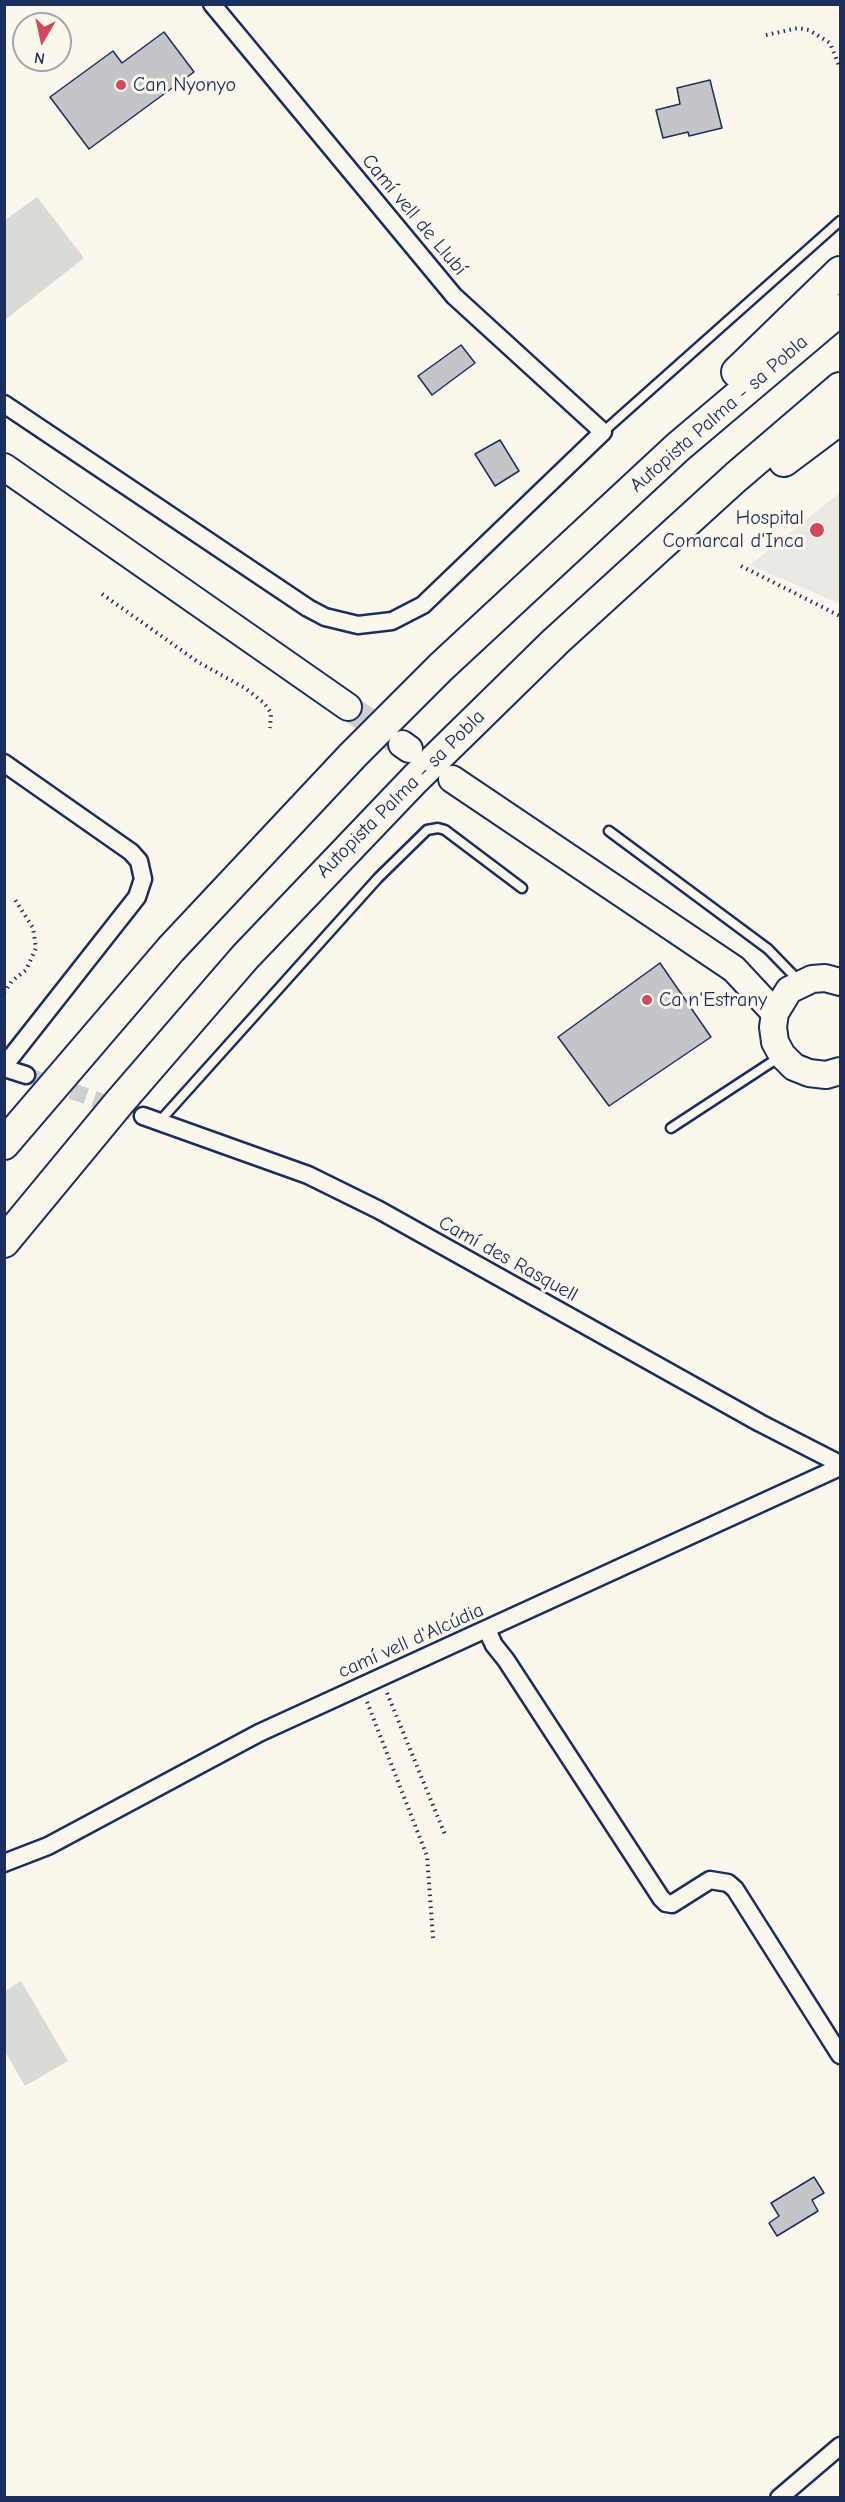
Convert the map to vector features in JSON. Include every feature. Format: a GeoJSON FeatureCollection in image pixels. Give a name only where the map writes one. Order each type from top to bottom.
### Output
{"type":"FeatureCollection","features":[{"type":"Feature","properties":{"kind":"highway"},"geometry":{"type":"LineString","coordinates":[[678,447],[699,407],[840,272]]}},
{"type":"Feature","properties":{"kind":"highway","name":"Autopista Palma - sa Pobla"},"geometry":{"type":"LineString","coordinates":[[4,1144],[171,949],[353,755],[441,667],[678,447],[840,310]]}},
{"type":"Feature","properties":{"kind":"highway","name":"Autopista Palma - sa Pobla"},"geometry":{"type":"LineString","coordinates":[[4,1242],[139,1079],[245,957],[312,885],[519,676],[736,477],[840,388]]}},
{"type":"Feature","properties":{"kind":"highway"},"geometry":{"type":"LineString","coordinates":[[679,529],[727,507],[799,448],[840,419]]}},
{"type":"Feature","properties":{"kind":"main road"},"geometry":{"type":"LineString","coordinates":[[4,467],[348,708]]}},
{"type":"Feature","properties":{"kind":"main road"},"geometry":{"type":"LineString","coordinates":[[452,778],[734,969],[775,1013]]}},
{"type":"Feature","properties":{"kind":"main road"},"geometry":{"type":"LineString","coordinates":[[734,969],[795,986],[835,976]]}},
{"type":"Feature","properties":{"kind":"main road"},"geometry":{"type":"LineString","coordinates":[[795,986],[775,1013],[773,1027],[775,1042],[782,1055],[794,1067],[809,1074],[826,1075],[840,1071]]}},
{"type":"Feature","properties":{"kind":"street","name":"Camí vell de Llubí"},"geometry":{"type":"LineString","coordinates":[[212,4],[454,296],[603,432]]}},
{"type":"Feature","properties":{"kind":"street"},"geometry":{"type":"LineString","coordinates":[[4,404],[308,608],[325,617],[358,625],[392,621],[423,605],[603,432]]}},
{"type":"Feature","properties":{"kind":"street"},"geometry":{"type":"LineString","coordinates":[[4,763],[131,852],[139,861],[143,879],[137,897],[4,1067],[26,1075]]}},
{"type":"Feature","properties":{"kind":"street","name":"Camí des Rasquell"},"geometry":{"type":"LineString","coordinates":[[142,1116],[308,1175],[368,1205],[730,1407],[840,1465]]}},
{"type":"Feature","properties":{"kind":"street","name":"camí vell d'Alcúdia"},"geometry":{"type":"LineString","coordinates":[[4,1863],[48,1846],[259,1733],[487,1630],[840,1465]]}},
{"type":"Feature","properties":{"kind":"street"},"geometry":{"type":"LineString","coordinates":[[487,1630],[494,1645],[661,1898],[666,1904],[672,1904],[710,1880],[728,1883],[735,1889],[840,2055]]}},
{"type":"Feature","properties":{"kind":"street"},"geometry":{"type":"LineString","coordinates":[[779,2498],[840,2446]]}},
{"type":"Feature","properties":{"kind":"lane"},"geometry":{"type":"LineString","coordinates":[[603,432],[840,221]]}},
{"type":"Feature","properties":{"kind":"lane"},"geometry":{"type":"LineString","coordinates":[[159,1122],[378,878],[427,830],[438,828],[445,830],[522,888]]}},
{"type":"Feature","properties":{"kind":"lane"},"geometry":{"type":"LineString","coordinates":[[609,831],[768,950],[795,986]]}},
{"type":"Feature","properties":{"kind":"lane"},"geometry":{"type":"LineString","coordinates":[[671,1128],[782,1055]]}},
{"type":"Feature","properties":{"kind":"path"},"geometry":{"type":"LineString","coordinates":[[766,35],[798,28],[809,30],[830,43],[840,68]]}},
{"type":"Feature","properties":{"kind":"path"},"geometry":{"type":"LineString","coordinates":[[741,566],[840,616]]}},
{"type":"Feature","properties":{"kind":"path"},"geometry":{"type":"LineString","coordinates":[[102,594],[198,662],[245,688],[264,703],[271,713],[270,728]]}},
{"type":"Feature","properties":{"kind":"path"},"geometry":{"type":"LineString","coordinates":[[4,993],[12,981],[26,970],[36,948],[33,928],[14,898]]}},
{"type":"Feature","properties":{"kind":"path"},"geometry":{"type":"LineString","coordinates":[[381,1678],[446,1837]]}},
{"type":"Feature","properties":{"kind":"path"},"geometry":{"type":"LineString","coordinates":[[362,1687],[427,1856],[433,1938]]}},
{"type":"Feature","properties":{"kind":"shaded area"},"geometry":{"type":"Polygon","coordinates":[[[37,197],[84,258],[5,320],[5,220],[37,197]]]}},
{"type":"Feature","properties":{"kind":"shaded area","name":"Hospital Comarcal d'Inca"},"geometry":{"type":"Polygon","coordinates":[[[840,493],[840,604],[750,565],[838,494],[840,493]]]}},
{"type":"Feature","properties":{"kind":"shaded area"},"geometry":{"type":"Polygon","coordinates":[[[21,1981],[68,2061],[25,2086],[4,2050],[5,1991],[21,1981]]]}},
{"type":"Feature","properties":{"kind":"building","name":"Can Nyonyo"},"geometry":{"type":"Polygon","coordinates":[[[164,32],[194,72],[89,149],[50,97],[113,51],[122,63],[164,32]]]}},
{"type":"Feature","properties":{"kind":"building"},"geometry":{"type":"Polygon","coordinates":[[[710,80],[722,128],[689,136],[688,132],[663,138],[656,110],[680,104],[677,88],[710,80]]]}},
{"type":"Feature","properties":{"kind":"building"},"geometry":{"type":"Polygon","coordinates":[[[461,345],[475,363],[432,395],[418,376],[461,345]]]}},
{"type":"Feature","properties":{"kind":"building"},"geometry":{"type":"Polygon","coordinates":[[[500,440],[519,471],[495,486],[475,454],[500,440]]]}},
{"type":"Feature","properties":{"kind":"building","name":"Ca n'Estrany"},"geometry":{"type":"Polygon","coordinates":[[[660,963],[711,1037],[609,1106],[558,1037],[660,963]]]}},
{"type":"Feature","properties":{"kind":"building"},"geometry":{"type":"Polygon","coordinates":[[[814,2177],[824,2193],[812,2200],[818,2211],[777,2236],[769,2223],[779,2216],[771,2203],[814,2177]]]}},
{"type":"Feature","properties":{"kind":"tunnel"},"geometry":{"type":"LineString","coordinates":[[348,707],[395,740]]}},
{"type":"Feature","properties":{"kind":"tunnel"},"geometry":{"type":"LineString","coordinates":[[26,1075],[143,1116]]}},
{"type":"Feature","properties":{"kind":"place","name":"Can Nyonyo"},"geometry":{"type":"Point","coordinates":[121,85]}},
{"type":"Feature","properties":{"kind":"place","name":"Hospital Comarcal d'Inca"},"geometry":{"type":"Point","coordinates":[817,530]}},
{"type":"Feature","properties":{"kind":"place","name":"Ca n'Estrany"},"geometry":{"type":"Point","coordinates":[647,1000]}}]}
